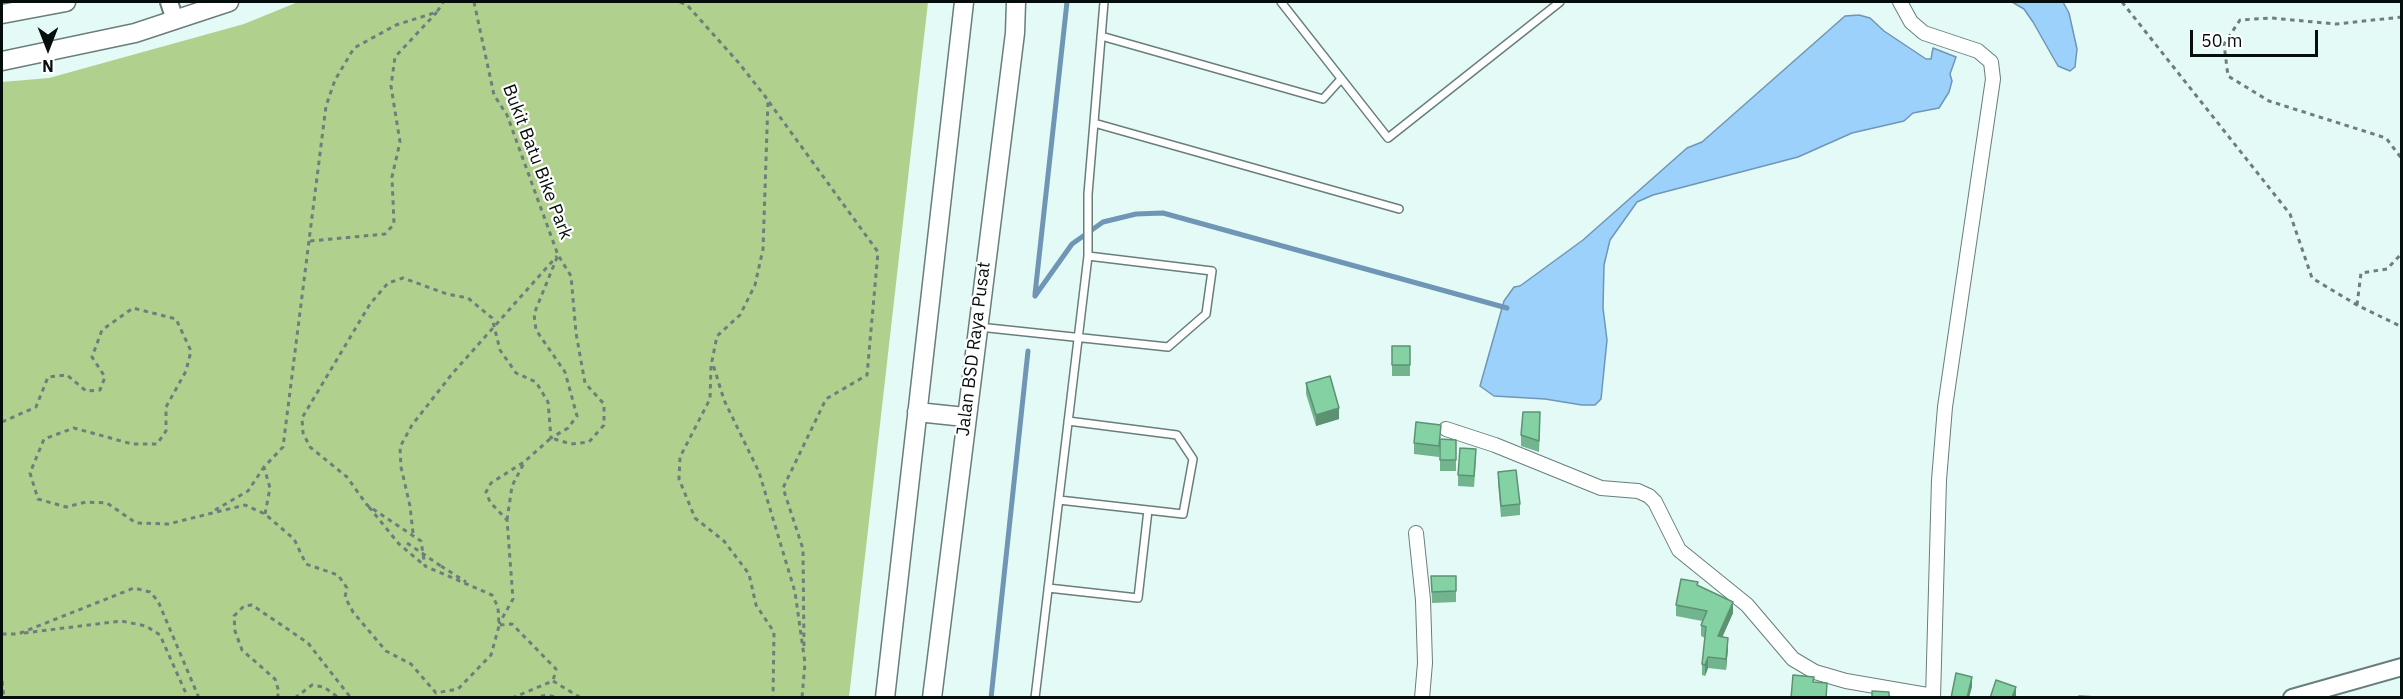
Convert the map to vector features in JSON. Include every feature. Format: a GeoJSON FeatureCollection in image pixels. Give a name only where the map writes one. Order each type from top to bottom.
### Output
{"type":"FeatureCollection","features":[{"type":"Feature","properties":{"kind":"main road"},"geometry":{"type":"LineString","coordinates":[[2,14],[66,2]]}},
{"type":"Feature","properties":{"kind":"main road"},"geometry":{"type":"LineString","coordinates":[[2,61],[135,33],[229,2]]}},
{"type":"Feature","properties":{"kind":"main road"},"geometry":{"type":"LineString","coordinates":[[885,698],[964,2]]}},
{"type":"Feature","properties":{"kind":"main road","name":"Jalan BSD Raya Pusat"},"geometry":{"type":"LineString","coordinates":[[932,698],[965,417],[1015,33],[1016,2]]}},
{"type":"Feature","properties":{"kind":"main road"},"geometry":{"type":"LineString","coordinates":[[917,412],[965,417]]}},
{"type":"Feature","properties":{"kind":"street"},"geometry":{"type":"LineString","coordinates":[[169,2],[175,20]]}},
{"type":"Feature","properties":{"kind":"street"},"geometry":{"type":"LineString","coordinates":[[1446,429],[1495,445],[1601,488],[1638,491],[1649,496],[1679,550],[1747,605],[1793,660],[1815,672],[1846,681],[1933,697],[1940,480],[1945,407],[1993,79],[1991,62],[1978,51],[1924,33],[1911,22],[1900,2]]}},
{"type":"Feature","properties":{"kind":"street"},"geometry":{"type":"LineString","coordinates":[[1416,533],[1423,600],[1425,663],[1422,698]]}},
{"type":"Feature","properties":{"kind":"street"},"geometry":{"type":"LineString","coordinates":[[2292,698],[2402,667]]}},
{"type":"Feature","properties":{"kind":"lane"},"geometry":{"type":"LineString","coordinates":[[1035,698],[1088,256],[1088,218],[1104,2]]}},
{"type":"Feature","properties":{"kind":"lane"},"geometry":{"type":"LineString","coordinates":[[1281,2],[1388,138],[1560,2]]}},
{"type":"Feature","properties":{"kind":"lane"},"geometry":{"type":"LineString","coordinates":[[1101,36],[1323,99],[1341,79]]}},
{"type":"Feature","properties":{"kind":"lane"},"geometry":{"type":"LineString","coordinates":[[1094,123],[1399,209]]}},
{"type":"Feature","properties":{"kind":"lane"},"geometry":{"type":"LineString","coordinates":[[977,327],[1168,347],[1206,314],[1212,271],[1088,256]]}},
{"type":"Feature","properties":{"kind":"lane"},"geometry":{"type":"LineString","coordinates":[[1059,500],[1183,514],[1193,459],[1177,435],[1068,421]]}},
{"type":"Feature","properties":{"kind":"lane"},"geometry":{"type":"LineString","coordinates":[[1048,588],[1138,598],[1148,510]]}},
{"type":"Feature","properties":{"kind":"path"},"geometry":{"type":"LineString","coordinates":[[309,241],[385,234],[394,224],[392,177],[400,142],[391,86],[395,57],[437,12],[443,2]]}},
{"type":"Feature","properties":{"kind":"path","name":"Bukit Batu Bike Park"},"geometry":{"type":"LineString","coordinates":[[474,2],[494,95],[507,115],[558,255],[534,314],[536,330],[565,372],[577,416],[568,428],[550,438]]}},
{"type":"Feature","properties":{"kind":"path"},"geometry":{"type":"LineString","coordinates":[[680,2],[688,6],[738,62],[878,252],[867,375],[825,399],[783,488],[803,549],[805,663],[802,698]]}},
{"type":"Feature","properties":{"kind":"path"},"geometry":{"type":"LineString","coordinates":[[2122,2],[2290,214],[2312,278],[2357,305],[2402,327]]}},
{"type":"Feature","properties":{"kind":"path"},"geometry":{"type":"LineString","coordinates":[[212,512],[248,491],[264,467],[283,447],[326,106],[335,80],[354,48],[396,25],[437,12]]}},
{"type":"Feature","properties":{"kind":"path"},"geometry":{"type":"LineString","coordinates":[[2402,16],[2336,24],[2271,18],[2240,20],[2224,44],[2228,76],[2269,101],[2386,138],[2402,159]]}},
{"type":"Feature","properties":{"kind":"path"},"geometry":{"type":"LineString","coordinates":[[768,100],[763,249],[755,285],[740,315],[717,336],[712,361],[711,399],[680,457],[679,479],[695,518],[724,542],[749,574],[756,605],[774,632],[773,698]]}},
{"type":"Feature","properties":{"kind":"path"},"geometry":{"type":"LineString","coordinates":[[2357,305],[2361,273],[2387,269],[2402,252]]}},
{"type":"Feature","properties":{"kind":"path"},"geometry":{"type":"LineString","coordinates":[[413,534],[410,506],[400,467],[400,447],[412,425],[452,374],[558,255],[571,276],[576,333],[585,383],[604,404],[604,425],[589,442],[572,444],[550,438]]}},
{"type":"Feature","properties":{"kind":"path"},"geometry":{"type":"LineString","coordinates":[[499,626],[498,607],[492,595],[425,566],[399,544],[346,477],[310,447],[303,433],[302,418],[370,304],[388,283],[403,278],[447,294],[468,298],[492,318],[500,350],[516,373],[536,382],[548,402],[550,438]]}},
{"type":"Feature","properties":{"kind":"path"},"geometry":{"type":"LineString","coordinates":[[2,422],[36,407],[48,377],[67,375],[86,392],[100,390],[105,377],[92,357],[102,330],[133,308],[176,320],[191,351],[186,371],[166,407],[166,431],[157,444],[132,444],[74,428],[44,439],[30,473],[38,499],[66,507],[86,502],[107,503],[136,522],[168,524],[245,505],[265,514],[294,539],[306,564],[338,575],[346,588],[345,597],[353,612],[386,651],[411,664],[437,695],[458,689],[491,655],[499,626],[513,599],[507,520],[512,486],[524,462]]}},
{"type":"Feature","properties":{"kind":"path"},"geometry":{"type":"LineString","coordinates":[[712,361],[724,400],[759,472],[795,592],[805,663]]}},
{"type":"Feature","properties":{"kind":"path"},"geometry":{"type":"LineString","coordinates":[[507,520],[490,502],[486,492],[491,483],[524,462],[550,438]]}},
{"type":"Feature","properties":{"kind":"path"},"geometry":{"type":"LineString","coordinates":[[264,467],[270,488],[265,514]]}},
{"type":"Feature","properties":{"kind":"path"},"geometry":{"type":"LineString","coordinates":[[367,505],[421,541],[425,566]]}},
{"type":"Feature","properties":{"kind":"path"},"geometry":{"type":"LineString","coordinates":[[407,543],[472,586]]}},
{"type":"Feature","properties":{"kind":"path"},"geometry":{"type":"LineString","coordinates":[[18,634],[134,588],[150,592],[158,601],[199,698]]}},
{"type":"Feature","properties":{"kind":"path"},"geometry":{"type":"LineString","coordinates":[[278,698],[279,692],[275,679],[242,650],[235,631],[234,616],[244,606],[252,605],[308,643],[351,698]]}},
{"type":"Feature","properties":{"kind":"path"},"geometry":{"type":"LineString","coordinates":[[2,634],[121,621],[146,626],[160,635],[188,698]]}},
{"type":"Feature","properties":{"kind":"path"},"geometry":{"type":"LineString","coordinates":[[499,626],[512,624],[556,669],[553,681]]}},
{"type":"Feature","properties":{"kind":"path"},"geometry":{"type":"LineString","coordinates":[[2,681],[4,698]]}},
{"type":"Feature","properties":{"kind":"path"},"geometry":{"type":"LineString","coordinates":[[512,698],[553,681]]}},
{"type":"Feature","properties":{"kind":"path"},"geometry":{"type":"LineString","coordinates":[[553,681],[580,698]]}},
{"type":"Feature","properties":{"kind":"path"},"geometry":{"type":"LineString","coordinates":[[295,698],[312,685],[324,687],[339,698]]}},
{"type":"Feature","properties":{"kind":"path"},"geometry":{"type":"LineString","coordinates":[[532,698],[547,694],[560,698]]}},
{"type":"Feature","properties":{"kind":"green space"},"geometry":{"type":"Polygon","coordinates":[[[298,2],[928,2],[849,697],[2,697],[2,82],[49,78],[244,24],[298,2]]]}},
{"type":"Feature","properties":{"kind":"water"},"geometry":{"type":"Polygon","coordinates":[[[2012,2],[2063,2],[2069,13],[2077,49],[2075,67],[2070,71],[2058,66],[2024,9],[2012,2]]]}},
{"type":"Feature","properties":{"kind":"water"},"geometry":{"type":"Polygon","coordinates":[[[1859,15],[1870,18],[1884,31],[1926,59],[1931,59],[1933,48],[1956,57],[1950,74],[1952,81],[1949,92],[1939,108],[1913,113],[1904,121],[1852,133],[1798,157],[1653,195],[1637,202],[1610,240],[1604,265],[1603,308],[1607,340],[1601,399],[1595,405],[1582,405],[1545,399],[1494,396],[1480,386],[1504,301],[1514,287],[1520,286],[1583,240],[1687,148],[1702,142],[1845,16],[1859,15]]]}},
{"type":"Feature","properties":{"kind":"building"},"geometry":{"type":"Polygon","coordinates":[[[1392,346],[1410,346],[1410,365],[1392,365],[1392,346]]]}},
{"type":"Feature","properties":{"kind":"building"},"geometry":{"type":"Polygon","coordinates":[[[1330,376],[1339,408],[1316,415],[1306,383],[1330,376]]]}},
{"type":"Feature","properties":{"kind":"building"},"geometry":{"type":"Polygon","coordinates":[[[1523,412],[1540,412],[1539,441],[1521,435],[1523,412]]]}},
{"type":"Feature","properties":{"kind":"building"},"geometry":{"type":"Polygon","coordinates":[[[1416,422],[1441,425],[1439,446],[1414,443],[1416,422]]]}},
{"type":"Feature","properties":{"kind":"building"},"geometry":{"type":"Polygon","coordinates":[[[1440,439],[1456,440],[1456,460],[1440,460],[1440,439]]]}},
{"type":"Feature","properties":{"kind":"building"},"geometry":{"type":"Polygon","coordinates":[[[1460,448],[1476,449],[1474,476],[1458,475],[1460,448]]]}},
{"type":"Feature","properties":{"kind":"building"},"geometry":{"type":"Polygon","coordinates":[[[1516,470],[1520,504],[1501,506],[1498,472],[1516,470]]]}},
{"type":"Feature","properties":{"kind":"building"},"geometry":{"type":"Polygon","coordinates":[[[1431,576],[1456,576],[1456,591],[1432,592],[1431,576]]]}},
{"type":"Feature","properties":{"kind":"building"},"geometry":{"type":"Polygon","coordinates":[[[1681,579],[1698,582],[1697,585],[1733,602],[1718,636],[1728,638],[1726,659],[1708,657],[1705,665],[1702,664],[1706,627],[1701,625],[1707,611],[1676,605],[1681,579]]]}},
{"type":"Feature","properties":{"kind":"building"},"geometry":{"type":"Polygon","coordinates":[[[1956,673],[1972,677],[1967,698],[1951,698],[1956,673]]]}},
{"type":"Feature","properties":{"kind":"building"},"geometry":{"type":"Polygon","coordinates":[[[1793,675],[1814,677],[1813,682],[1827,683],[1826,698],[1791,698],[1793,675]]]}},
{"type":"Feature","properties":{"kind":"building"},"geometry":{"type":"Polygon","coordinates":[[[1996,680],[2016,687],[2012,697],[2015,698],[1990,698],[1996,680]]]}},
{"type":"Feature","properties":{"kind":"building"},"geometry":{"type":"Polygon","coordinates":[[[1872,691],[1889,692],[1889,698],[1872,698],[1872,691]]]}},
{"type":"Feature","properties":{"kind":"building"},"geometry":{"type":"Polygon","coordinates":[[[2079,696],[2097,697],[2097,698],[2079,698],[2079,696]]]}},
{"type":"Feature","properties":{"kind":"waterway"},"geometry":{"type":"LineString","coordinates":[[1035,294],[1067,2]]}},
{"type":"Feature","properties":{"kind":"waterway"},"geometry":{"type":"LineString","coordinates":[[1035,296],[1072,244],[1103,222],[1136,214],[1163,213],[1507,308]]}},
{"type":"Feature","properties":{"kind":"waterway"},"geometry":{"type":"LineString","coordinates":[[991,698],[1028,351]]}}]}
